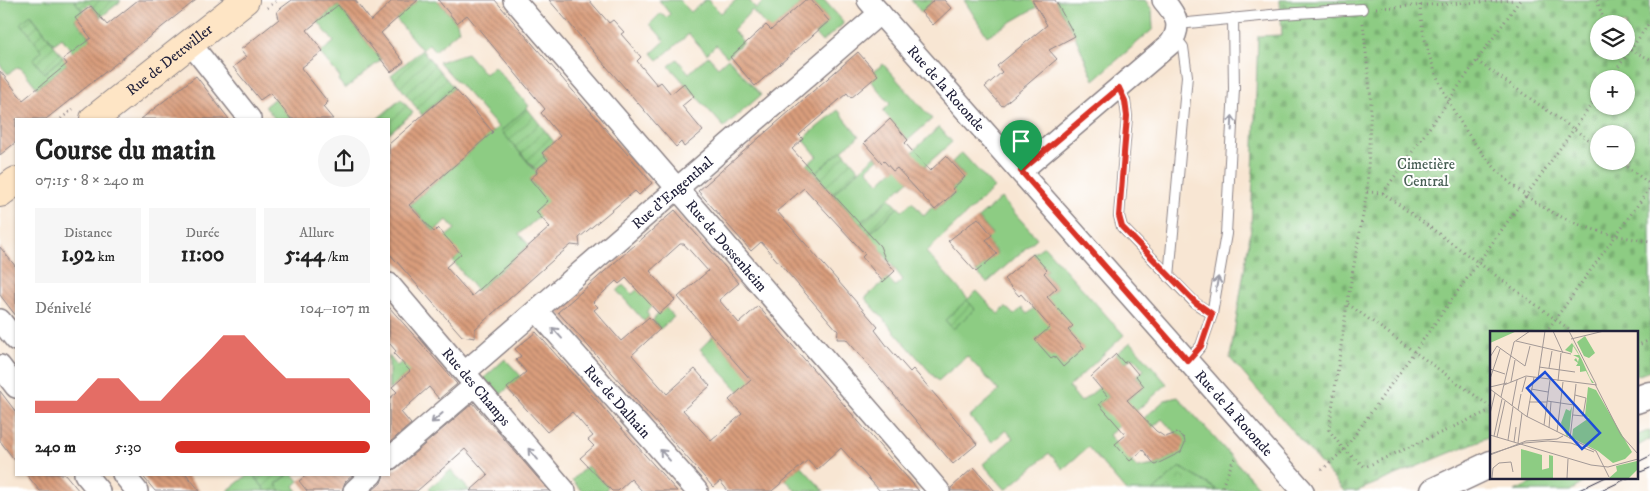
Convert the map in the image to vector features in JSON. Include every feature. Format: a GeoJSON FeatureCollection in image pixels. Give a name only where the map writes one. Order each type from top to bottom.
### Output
{"type":"FeatureCollection","features":[{"type":"Feature","properties":{"kind":"main road","name":"Rue de Dettwiller"},"geometry":{"type":"LineString","coordinates":[[95,118],[244,0]]}},
{"type":"Feature","properties":{"kind":"main road"},"geometry":{"type":"LineString","coordinates":[[0,193],[15,181]]}},
{"type":"Feature","properties":{"kind":"street","name":"Rue de Dossenheim"},"geometry":{"type":"LineString","coordinates":[[514,0],[939,491]]}},
{"type":"Feature","properties":{"kind":"street"},"geometry":{"type":"LineString","coordinates":[[1021,171],[1165,50],[1177,30],[1174,14],[1163,0]]}},
{"type":"Feature","properties":{"kind":"street","name":"Rue d'Engenthal"},"geometry":{"type":"LineString","coordinates":[[390,458],[538,311],[678,188],[874,6]]}},
{"type":"Feature","properties":{"kind":"street","name":"Rue de la Rotonde"},"geometry":{"type":"LineString","coordinates":[[874,6],[1303,491]]}},
{"type":"Feature","properties":{"kind":"street"},"geometry":{"type":"LineString","coordinates":[[190,43],[249,118]]}},
{"type":"Feature","properties":{"kind":"street","name":"Rue des Champs"},"geometry":{"type":"LineString","coordinates":[[390,285],[565,491]]}},
{"type":"Feature","properties":{"kind":"street","name":"Rue de Dalhain"},"geometry":{"type":"LineString","coordinates":[[538,311],[697,491]]}},
{"type":"Feature","properties":{"kind":"street"},"geometry":{"type":"LineString","coordinates":[[0,320],[15,339]]}},
{"type":"Feature","properties":{"kind":"street"},"geometry":{"type":"LineString","coordinates":[[0,366],[15,385]]}},
{"type":"Feature","properties":{"kind":"street"},"geometry":{"type":"LineString","coordinates":[[1638,399],[1650,395]]}},
{"type":"Feature","properties":{"kind":"street"},"geometry":{"type":"LineString","coordinates":[[1434,491],[1490,464]]}},
{"type":"Feature","properties":{"kind":"street"},"geometry":{"type":"LineString","coordinates":[[87,476],[99,491]]}},
{"type":"Feature","properties":{"kind":"street"},"geometry":{"type":"LineString","coordinates":[[125,476],[137,491]]}},
{"type":"Feature","properties":{"kind":"street"},"geometry":{"type":"LineString","coordinates":[[354,491],[370,476]]}},
{"type":"Feature","properties":{"kind":"lane"},"geometry":{"type":"LineString","coordinates":[[1169,277],[1187,76],[1183,47],[1177,30],[1233,18],[1362,9]]}},
{"type":"Feature","properties":{"kind":"lane"},"geometry":{"type":"LineString","coordinates":[[1188,361],[1201,346],[1212,314],[1226,234],[1234,89],[1233,18]]}},
{"type":"Feature","properties":{"kind":"lane"},"geometry":{"type":"LineString","coordinates":[[1119,88],[1125,101],[1127,116],[1119,216],[1128,234],[1195,302],[1212,314]]}},
{"type":"Feature","properties":{"kind":"path"},"geometry":{"type":"LineString","coordinates":[[1420,0],[1436,79],[1464,130],[1492,166],[1526,196],[1561,218],[1614,237],[1650,241]]}},
{"type":"Feature","properties":{"kind":"path"},"geometry":{"type":"LineString","coordinates":[[1347,304],[1415,351],[1490,409],[1365,467],[1344,450],[1329,430],[1347,304],[1367,192],[1370,100],[1362,9],[1515,0]]}},
{"type":"Feature","properties":{"kind":"path"},"geometry":{"type":"LineString","coordinates":[[1383,193],[1520,0]]}},
{"type":"Feature","properties":{"kind":"path"},"geometry":{"type":"LineString","coordinates":[[1597,0],[1602,15]]}},
{"type":"Feature","properties":{"kind":"path"},"geometry":{"type":"LineString","coordinates":[[1635,40],[1650,22]]}},
{"type":"Feature","properties":{"kind":"path"},"geometry":{"type":"LineString","coordinates":[[1635,52],[1650,59]]}},
{"type":"Feature","properties":{"kind":"path"},"geometry":{"type":"LineString","coordinates":[[1477,61],[1590,141]]}},
{"type":"Feature","properties":{"kind":"path"},"geometry":{"type":"LineString","coordinates":[[1322,470],[1344,450],[1590,107]]}},
{"type":"Feature","properties":{"kind":"path"},"geometry":{"type":"LineString","coordinates":[[1631,170],[1650,184]]}},
{"type":"Feature","properties":{"kind":"path"},"geometry":{"type":"LineString","coordinates":[[1547,331],[1650,188]]}},
{"type":"Feature","properties":{"kind":"path"},"geometry":{"type":"LineString","coordinates":[[1367,192],[1383,193],[1572,331]]}},
{"type":"Feature","properties":{"kind":"path"},"geometry":{"type":"LineString","coordinates":[[1638,345],[1650,340]]}},
{"type":"Feature","properties":{"kind":"path"},"geometry":{"type":"LineString","coordinates":[[1220,491],[1237,457]]}},
{"type":"Feature","properties":{"kind":"green space"},"geometry":{"type":"Polygon","coordinates":[[[0,0],[74,0],[83,12],[75,19],[94,43],[76,57],[62,38],[54,44],[31,15],[43,52],[33,59],[44,73],[63,57],[67,64],[37,88],[22,69],[18,67],[8,74],[0,65],[0,0]]]}},
{"type":"Feature","properties":{"kind":"green space"},"geometry":{"type":"Polygon","coordinates":[[[74,0],[121,1],[101,17],[90,4],[82,10],[74,0]]]}},
{"type":"Feature","properties":{"kind":"green space"},"geometry":{"type":"Polygon","coordinates":[[[418,0],[437,0],[457,23],[459,30],[435,51],[429,44],[422,50],[396,19],[418,0]]]}},
{"type":"Feature","properties":{"kind":"green space"},"geometry":{"type":"Polygon","coordinates":[[[659,0],[679,0],[691,12],[705,0],[708,0],[721,13],[736,0],[749,0],[756,9],[765,0],[805,0],[778,24],[776,37],[752,10],[733,30],[743,42],[727,57],[716,45],[707,54],[689,34],[658,60],[652,53],[665,41],[650,24],[661,13],[666,18],[670,14],[659,0]]]}},
{"type":"Feature","properties":{"kind":"green space"},"geometry":{"type":"Polygon","coordinates":[[[811,0],[824,0],[842,20],[843,24],[822,42],[815,34],[829,21],[811,0]]]}},
{"type":"Feature","properties":{"kind":"green space"},"geometry":{"type":"Polygon","coordinates":[[[911,0],[934,0],[921,12],[911,0]]]}},
{"type":"Feature","properties":{"kind":"green space"},"geometry":{"type":"Polygon","coordinates":[[[964,0],[1033,0],[1037,7],[987,36],[964,0]]]}},
{"type":"Feature","properties":{"kind":"green space"},"geometry":{"type":"Polygon","coordinates":[[[1055,0],[1145,0],[1152,10],[1153,29],[1094,80],[1075,36],[1055,0]]]}},
{"type":"Feature","properties":{"kind":"green space","name":"Cimetière Central"},"geometry":{"type":"Polygon","coordinates":[[[1280,0],[1650,0],[1650,371],[1638,375],[1638,331],[1490,331],[1490,436],[1357,491],[1344,491],[1230,358],[1251,228],[1258,36],[1282,35],[1280,0]]]}},
{"type":"Feature","properties":{"kind":"green space"},"geometry":{"type":"Polygon","coordinates":[[[338,5],[381,60],[345,89],[338,80],[340,77],[320,53],[334,42],[318,22],[338,5]]]}},
{"type":"Feature","properties":{"kind":"green space"},"geometry":{"type":"Polygon","coordinates":[[[31,15],[63,57],[44,73],[33,59],[42,51],[21,23],[31,15]]]}},
{"type":"Feature","properties":{"kind":"green space"},"geometry":{"type":"Polygon","coordinates":[[[422,50],[454,88],[422,115],[391,75],[422,50]]]}},
{"type":"Feature","properties":{"kind":"green space"},"geometry":{"type":"Polygon","coordinates":[[[467,53],[485,74],[494,66],[529,106],[502,131],[537,173],[530,180],[539,190],[551,198],[540,216],[519,234],[529,245],[477,291],[453,261],[460,254],[444,238],[455,229],[447,220],[434,231],[410,205],[498,127],[439,62],[467,53]]]}},
{"type":"Feature","properties":{"kind":"green space"},"geometry":{"type":"Polygon","coordinates":[[[708,56],[718,67],[728,58],[761,95],[724,127],[669,66],[677,59],[689,73],[708,56]]]}},
{"type":"Feature","properties":{"kind":"green space"},"geometry":{"type":"Polygon","coordinates":[[[883,64],[932,119],[908,140],[883,111],[890,104],[871,81],[874,71],[883,64]]]}},
{"type":"Feature","properties":{"kind":"green space"},"geometry":{"type":"Polygon","coordinates":[[[275,98],[290,118],[274,118],[265,106],[275,98]]]}},
{"type":"Feature","properties":{"kind":"green space"},"geometry":{"type":"Polygon","coordinates":[[[401,99],[413,113],[390,132],[390,118],[378,118],[401,99]]]}},
{"type":"Feature","properties":{"kind":"green space"},"geometry":{"type":"Polygon","coordinates":[[[527,108],[554,142],[542,152],[548,160],[536,170],[501,131],[527,108]]]}},
{"type":"Feature","properties":{"kind":"green space"},"geometry":{"type":"Polygon","coordinates":[[[838,110],[859,136],[815,173],[807,165],[817,156],[803,139],[838,110]]]}},
{"type":"Feature","properties":{"kind":"green space"},"geometry":{"type":"Polygon","coordinates":[[[939,127],[952,142],[860,224],[833,194],[875,156],[878,159],[867,169],[879,183],[939,127]]]}},
{"type":"Feature","properties":{"kind":"green space"},"geometry":{"type":"Polygon","coordinates":[[[842,150],[859,170],[833,194],[815,173],[842,150]]]}},
{"type":"Feature","properties":{"kind":"green space"},"geometry":{"type":"Polygon","coordinates":[[[962,153],[994,188],[926,252],[968,299],[977,291],[998,314],[1006,307],[1014,315],[1022,308],[1027,314],[1057,288],[1044,273],[1047,270],[1033,254],[1044,246],[1124,335],[1069,387],[1081,402],[1100,387],[1108,397],[1099,404],[1109,415],[1144,386],[1136,376],[1144,370],[1133,357],[1124,363],[1116,354],[1131,342],[1167,384],[1109,435],[1137,468],[1155,465],[1180,452],[1184,440],[1181,435],[1175,433],[1162,419],[1152,428],[1144,418],[1165,400],[1178,397],[1262,491],[1126,491],[1088,447],[1063,469],[1049,453],[1006,490],[983,464],[1013,438],[1006,430],[992,442],[970,417],[999,391],[967,356],[938,381],[865,298],[888,278],[895,286],[903,280],[869,234],[898,207],[902,211],[912,202],[924,216],[932,207],[935,210],[955,193],[952,189],[965,177],[952,162],[962,153]]]}},
{"type":"Feature","properties":{"kind":"green space"},"geometry":{"type":"Polygon","coordinates":[[[889,198],[898,207],[869,234],[860,224],[889,198]]]}},
{"type":"Feature","properties":{"kind":"green space"},"geometry":{"type":"Polygon","coordinates":[[[1001,198],[1037,238],[987,283],[976,272],[997,253],[986,240],[992,234],[978,218],[1001,198]]]}},
{"type":"Feature","properties":{"kind":"green space"},"geometry":{"type":"Polygon","coordinates":[[[644,284],[674,317],[660,329],[653,320],[659,313],[653,306],[646,312],[649,316],[644,321],[617,291],[623,285],[632,294],[644,284]]]}},
{"type":"Feature","properties":{"kind":"green space"},"geometry":{"type":"Polygon","coordinates":[[[967,300],[975,309],[953,329],[945,320],[967,300]]]}},
{"type":"Feature","properties":{"kind":"green space"},"geometry":{"type":"Polygon","coordinates":[[[713,336],[777,361],[739,391],[700,349],[713,336]]]}},
{"type":"Feature","properties":{"kind":"green space"},"geometry":{"type":"Polygon","coordinates":[[[422,345],[410,384],[403,377],[390,389],[390,357],[397,366],[422,345]]]}},
{"type":"Feature","properties":{"kind":"green space"},"geometry":{"type":"Polygon","coordinates":[[[505,359],[521,376],[499,396],[484,378],[505,359]]]}},
{"type":"Feature","properties":{"kind":"green space"},"geometry":{"type":"Polygon","coordinates":[[[1650,430],[1650,441],[1648,440],[1638,446],[1638,435],[1650,430]]]}},
{"type":"Feature","properties":{"kind":"green space"},"geometry":{"type":"Polygon","coordinates":[[[587,466],[608,487],[607,491],[582,491],[572,480],[587,466]]]}},
{"type":"Feature","properties":{"kind":"green space"},"geometry":{"type":"Polygon","coordinates":[[[801,466],[824,491],[796,491],[785,479],[801,466]]]}},
{"type":"Feature","properties":{"kind":"green space"},"geometry":{"type":"Polygon","coordinates":[[[1180,467],[1216,489],[1215,491],[1153,491],[1180,467]]]}},
{"type":"Feature","properties":{"kind":"green space"},"geometry":{"type":"Polygon","coordinates":[[[451,470],[470,491],[431,491],[429,488],[451,470]]]}},
{"type":"Feature","properties":{"kind":"green space"},"geometry":{"type":"Polygon","coordinates":[[[246,476],[255,476],[266,491],[227,491],[246,476]]]}},
{"type":"Feature","properties":{"kind":"green space"},"geometry":{"type":"Polygon","coordinates":[[[255,476],[286,476],[276,484],[281,491],[266,491],[255,476]]]}},
{"type":"Feature","properties":{"kind":"green space"},"geometry":{"type":"Polygon","coordinates":[[[286,476],[295,476],[299,481],[294,486],[298,491],[281,491],[276,484],[286,476]]]}},
{"type":"Feature","properties":{"kind":"green space"},"geometry":{"type":"Polygon","coordinates":[[[1543,478],[1591,478],[1570,491],[1515,491],[1543,478]]]}},
{"type":"Feature","properties":{"kind":"building"},"geometry":{"type":"Polygon","coordinates":[[[138,0],[196,0],[47,118],[15,118],[15,143],[0,155],[0,71],[23,100],[67,64],[63,59],[91,38],[75,18],[91,6],[107,25],[138,0]]]}},
{"type":"Feature","properties":{"kind":"building"},"geometry":{"type":"Polygon","coordinates":[[[292,0],[355,0],[371,21],[393,0],[418,0],[381,33],[404,62],[391,72],[338,5],[307,30],[323,51],[301,68],[328,102],[323,107],[332,118],[290,118],[270,93],[260,100],[233,67],[246,57],[240,50],[279,19],[277,11],[292,0]]]}},
{"type":"Feature","properties":{"kind":"building"},"geometry":{"type":"Polygon","coordinates":[[[438,0],[495,0],[652,183],[639,195],[635,191],[579,238],[580,246],[571,245],[553,260],[475,329],[475,338],[462,336],[390,254],[390,143],[454,88],[493,132],[409,205],[434,232],[438,228],[461,254],[446,267],[472,296],[550,227],[536,212],[548,201],[530,179],[537,173],[536,170],[548,160],[542,153],[560,136],[541,113],[545,109],[467,15],[457,23],[438,0]]]}},
{"type":"Feature","properties":{"kind":"building"},"geometry":{"type":"Polygon","coordinates":[[[549,0],[589,0],[609,23],[613,20],[624,32],[621,34],[641,57],[637,61],[657,85],[661,82],[671,94],[684,83],[694,96],[682,106],[703,131],[684,147],[681,142],[676,147],[549,0]]]}},
{"type":"Feature","properties":{"kind":"building"},"geometry":{"type":"Polygon","coordinates":[[[805,0],[811,0],[829,21],[755,86],[730,57],[766,25],[771,30],[805,0]]]}},
{"type":"Feature","properties":{"kind":"building"},"geometry":{"type":"Polygon","coordinates":[[[934,0],[944,0],[951,8],[933,25],[921,12],[934,0]]]}},
{"type":"Feature","properties":{"kind":"building"},"geometry":{"type":"Polygon","coordinates":[[[1032,0],[1055,0],[1075,36],[1049,50],[1057,59],[1002,106],[985,87],[1002,72],[997,66],[1047,25],[1032,0]]]}},
{"type":"Feature","properties":{"kind":"building"},"geometry":{"type":"Polygon","coordinates":[[[858,52],[878,75],[851,98],[847,93],[799,135],[803,139],[792,149],[880,246],[885,259],[895,271],[883,282],[862,257],[865,254],[804,188],[777,211],[878,327],[875,330],[888,347],[910,372],[913,369],[977,444],[953,464],[846,339],[837,339],[838,331],[761,242],[751,251],[698,191],[858,52]]]}},
{"type":"Feature","properties":{"kind":"building"},"geometry":{"type":"Polygon","coordinates":[[[196,76],[228,118],[142,118],[196,76]]]}},
{"type":"Feature","properties":{"kind":"building"},"geometry":{"type":"Polygon","coordinates":[[[890,119],[908,140],[905,143],[930,171],[946,156],[965,177],[952,189],[955,192],[935,210],[897,168],[893,171],[884,161],[882,163],[864,143],[890,119]]]}},
{"type":"Feature","properties":{"kind":"building"},"geometry":{"type":"Polygon","coordinates":[[[675,210],[739,283],[719,300],[739,323],[758,306],[919,491],[880,491],[841,448],[817,470],[808,460],[772,491],[728,491],[720,481],[713,487],[558,312],[675,210]],[[680,244],[650,271],[675,300],[659,314],[626,278],[619,284],[616,281],[593,302],[598,307],[594,310],[621,341],[649,317],[660,329],[632,355],[667,394],[695,369],[710,386],[683,410],[711,441],[742,414],[729,400],[751,380],[678,297],[708,271],[684,244],[680,244]]]}},
{"type":"Feature","properties":{"kind":"building"},"geometry":{"type":"Polygon","coordinates":[[[978,218],[992,235],[986,240],[997,254],[976,272],[948,241],[978,218]]]}},
{"type":"Feature","properties":{"kind":"building"},"geometry":{"type":"Polygon","coordinates":[[[0,247],[15,266],[15,315],[0,295],[0,247]]]}},
{"type":"Feature","properties":{"kind":"building"},"geometry":{"type":"Polygon","coordinates":[[[1033,254],[1047,270],[1044,273],[1057,288],[1047,297],[1073,326],[1068,330],[1084,348],[1063,367],[1054,356],[1051,358],[1035,340],[1050,327],[1021,294],[1019,296],[1004,279],[1033,254]]]}},
{"type":"Feature","properties":{"kind":"building"},"geometry":{"type":"Polygon","coordinates":[[[390,308],[457,384],[439,399],[429,387],[401,412],[411,424],[390,442],[390,398],[397,392],[392,387],[410,371],[394,354],[396,351],[390,344],[390,308]]]}},
{"type":"Feature","properties":{"kind":"building"},"geometry":{"type":"Polygon","coordinates":[[[536,332],[677,491],[642,491],[631,479],[618,491],[612,491],[580,458],[594,446],[588,440],[593,436],[572,412],[547,432],[507,388],[526,372],[516,360],[521,356],[515,349],[536,332]]]}},
{"type":"Feature","properties":{"kind":"building"},"geometry":{"type":"Polygon","coordinates":[[[1116,354],[1124,363],[1127,361],[1138,374],[1136,376],[1144,386],[1127,400],[1156,431],[1165,437],[1177,433],[1184,438],[1185,443],[1181,452],[1155,465],[1143,450],[1130,461],[1115,444],[1126,435],[1099,404],[1108,397],[1091,377],[1116,354]]]}},
{"type":"Feature","properties":{"kind":"building"},"geometry":{"type":"Polygon","coordinates":[[[0,391],[15,411],[15,461],[0,441],[0,391]]]}},
{"type":"Feature","properties":{"kind":"building"},"geometry":{"type":"Polygon","coordinates":[[[473,403],[549,491],[470,491],[488,475],[465,449],[417,491],[372,491],[381,483],[383,476],[390,476],[390,471],[397,468],[473,403]]]}},
{"type":"Feature","properties":{"kind":"building"},"geometry":{"type":"Polygon","coordinates":[[[974,467],[995,491],[951,491],[951,488],[974,467]]]}},
{"type":"Feature","properties":{"kind":"building"},"geometry":{"type":"Polygon","coordinates":[[[28,476],[67,476],[79,491],[40,491],[28,476]]]}},
{"type":"Feature","properties":{"kind":"building"},"geometry":{"type":"Polygon","coordinates":[[[143,476],[188,476],[200,491],[155,491],[143,476]]]}},
{"type":"Feature","properties":{"kind":"building"},"geometry":{"type":"Polygon","coordinates":[[[305,476],[352,476],[345,482],[342,491],[307,491],[299,481],[305,476]]]}},
{"type":"Feature","properties":{"kind":"tram line"},"geometry":{"type":"LineString","coordinates":[[1638,462],[1650,456]]}},
{"type":"Feature","properties":{"kind":"tram line"},"geometry":{"type":"LineString","coordinates":[[1638,473],[1650,468]]}},
{"type":"Feature","properties":{"kind":"tram line"},"geometry":{"type":"LineString","coordinates":[[1577,491],[1604,478]]}},
{"type":"Feature","properties":{"kind":"tram line"},"geometry":{"type":"LineString","coordinates":[[1601,491],[1628,478]]}},
{"type":"Feature","properties":{"kind":"route"},"geometry":{"type":"LineString","coordinates":[[1119,88],[1125,101],[1127,116],[1119,216],[1122,227],[1169,277],[1195,302],[1212,314],[1201,346],[1188,361],[1104,266],[1021,171],[1119,88]]}}]}
